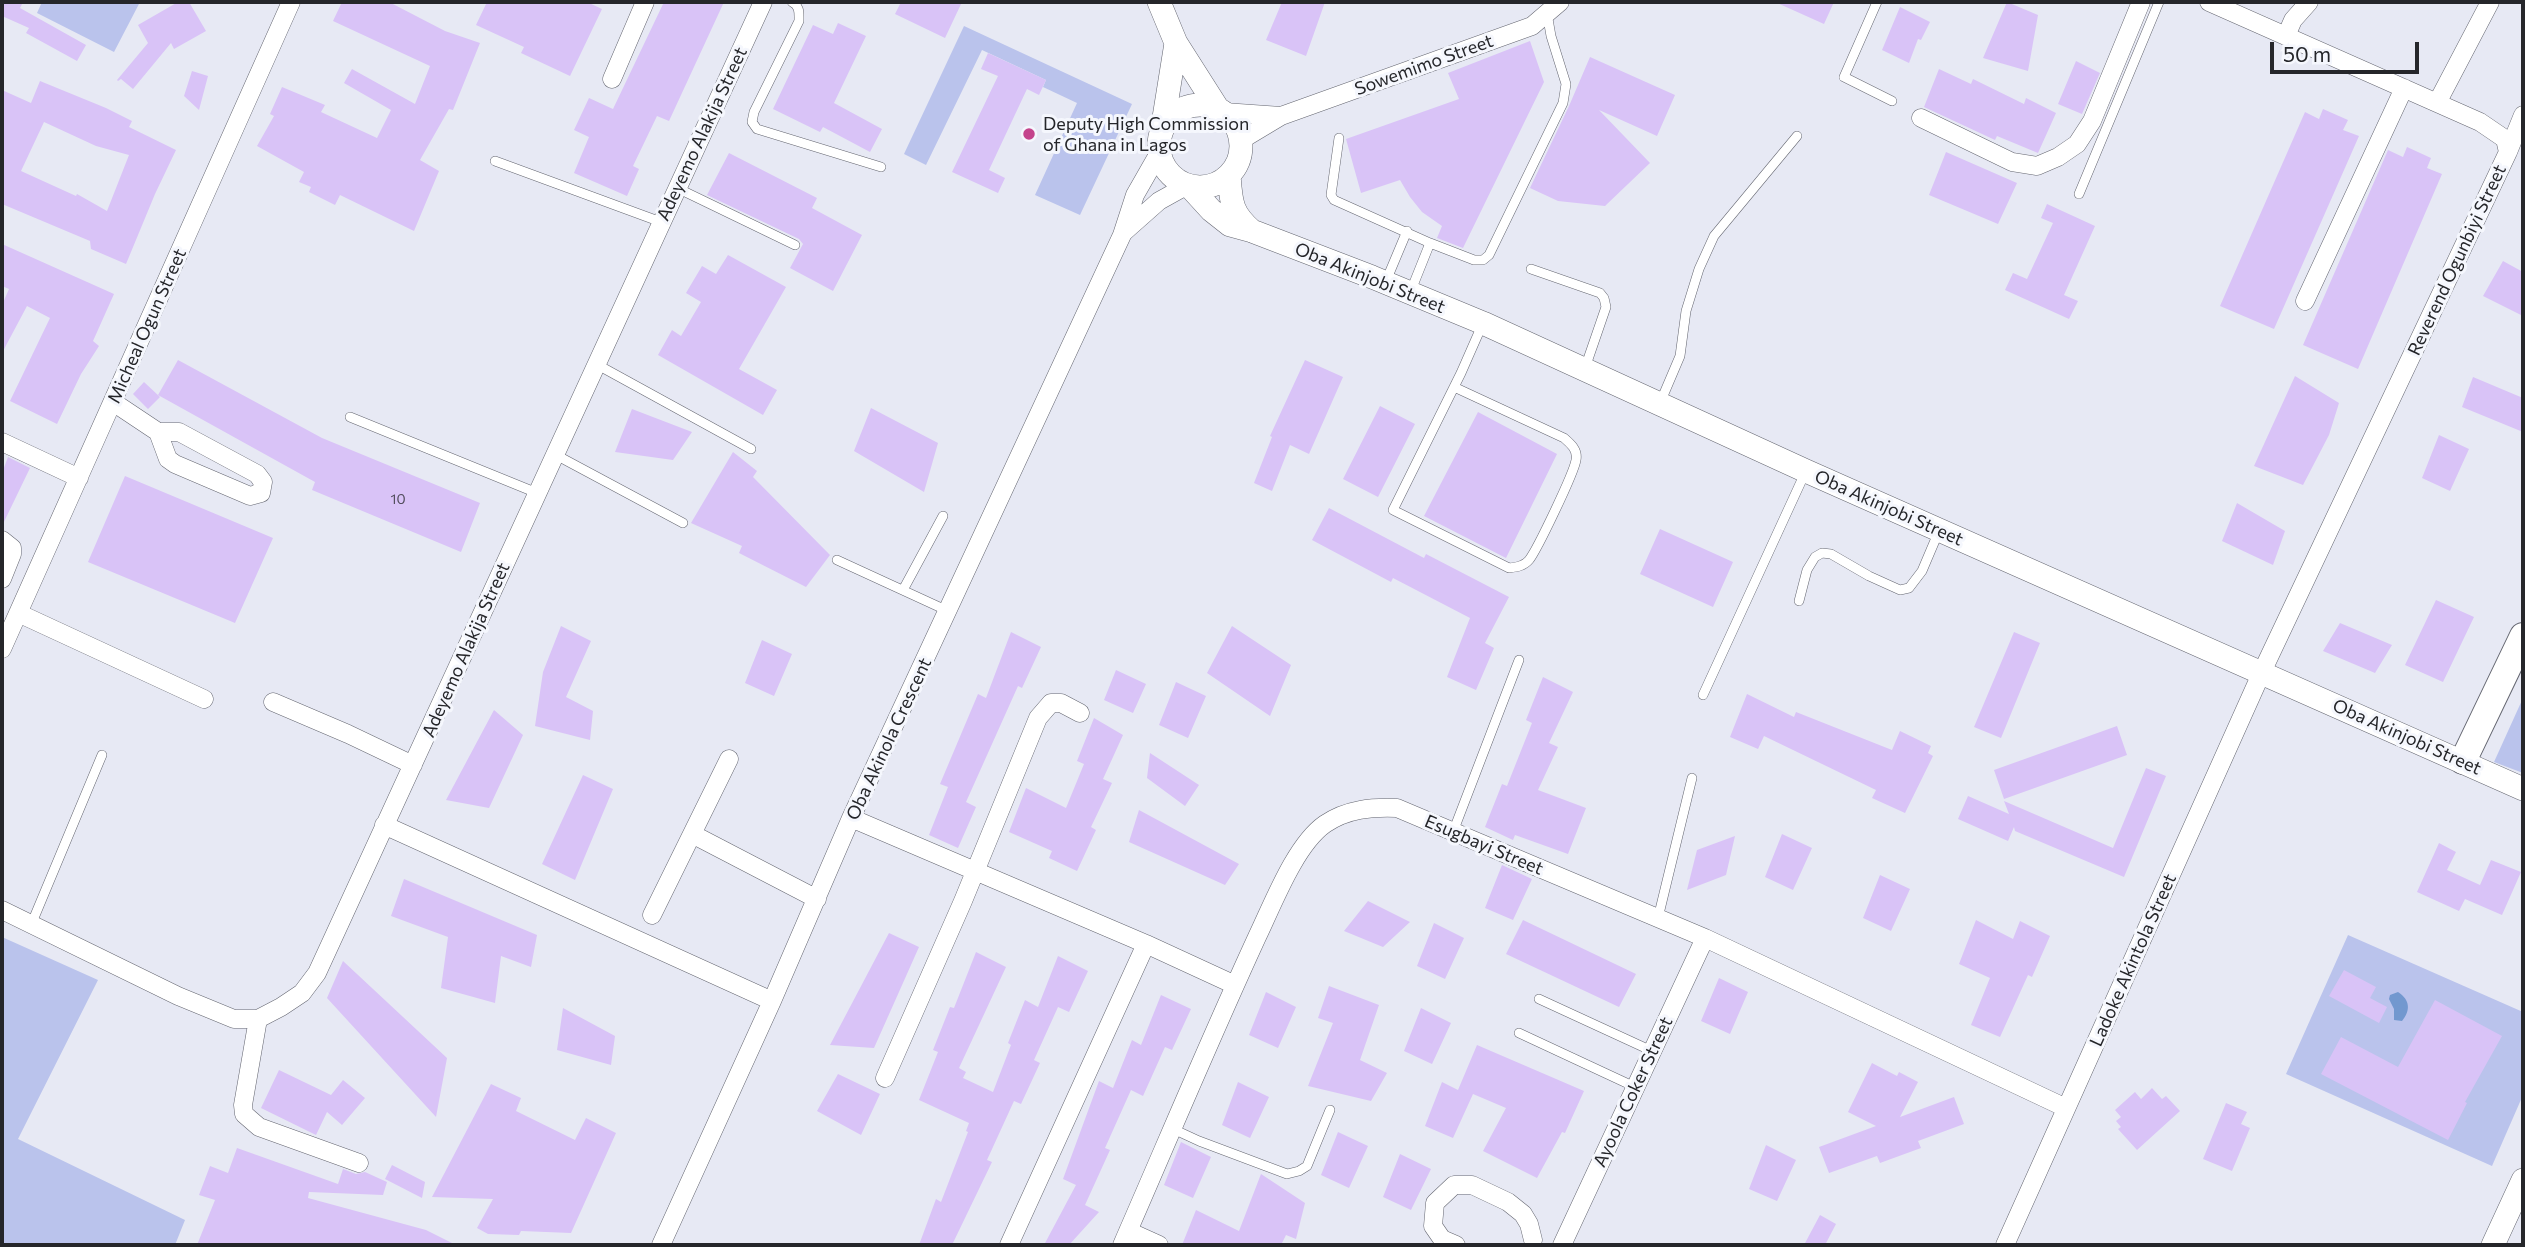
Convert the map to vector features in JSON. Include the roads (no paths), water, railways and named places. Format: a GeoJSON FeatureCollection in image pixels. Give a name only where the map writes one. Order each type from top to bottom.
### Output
{"type":"FeatureCollection","features":[{"type":"Feature","properties":{"kind":"main road"},"geometry":{"type":"LineString","coordinates":[[2463,761],[2523,636]]}},
{"type":"Feature","properties":{"kind":"street","name":"Micheal Ogun Street"},"geometry":{"type":"LineString","coordinates":[[2,649],[291,2]]}},
{"type":"Feature","properties":{"kind":"street"},"geometry":{"type":"LineString","coordinates":[[612,79],[645,2]]}},
{"type":"Feature","properties":{"kind":"street","name":"Adeyemo Alakija Street"},"geometry":{"type":"LineString","coordinates":[[258,1020],[302,993],[317,973],[763,2]]}},
{"type":"Feature","properties":{"kind":"street"},"geometry":{"type":"LineString","coordinates":[[1159,2],[1176,43],[1221,111],[1237,128],[1241,140],[1237,165],[1218,184],[1188,186],[1167,172],[1160,142],[1176,43]]}},
{"type":"Feature","properties":{"kind":"street"},"geometry":{"type":"LineString","coordinates":[[1921,118],[2012,162],[2037,166],[2058,158],[2077,144],[2092,121],[2141,2]]}},
{"type":"Feature","properties":{"kind":"street","name":"Reverend Ogunbiyi Street"},"geometry":{"type":"LineString","coordinates":[[2209,2],[2291,19],[2404,88],[2495,130],[2505,139],[2508,152],[2261,674]]}},
{"type":"Feature","properties":{"kind":"street"},"geometry":{"type":"LineString","coordinates":[[2291,19],[2309,2]]}},
{"type":"Feature","properties":{"kind":"street"},"geometry":{"type":"LineString","coordinates":[[2437,103],[2490,2]]}},
{"type":"Feature","properties":{"kind":"street","name":"Sowemimo Street"},"geometry":{"type":"LineString","coordinates":[[1241,140],[1281,116],[1532,26],[1553,7]]}},
{"type":"Feature","properties":{"kind":"street"},"geometry":{"type":"LineString","coordinates":[[2305,301],[2404,88]]}},
{"type":"Feature","properties":{"kind":"street"},"geometry":{"type":"LineString","coordinates":[[1160,142],[1168,120],[1177,112],[1202,105],[1221,111]]}},
{"type":"Feature","properties":{"kind":"street","name":"Sowemimo Street"},"geometry":{"type":"LineString","coordinates":[[1221,111],[1281,116]]}},
{"type":"Feature","properties":{"kind":"street"},"geometry":{"type":"LineString","coordinates":[[2508,152],[2523,115]]}},
{"type":"Feature","properties":{"kind":"street","name":"Oba Akinola Crescent"},"geometry":{"type":"LineString","coordinates":[[661,1245],[772,1001],[851,818],[1122,235],[1135,195],[1160,142]]}},
{"type":"Feature","properties":{"kind":"street"},"geometry":{"type":"LineString","coordinates":[[1229,175],[1238,219],[1252,231]]}},
{"type":"Feature","properties":{"kind":"street","name":"Oba Akinola Crescent"},"geometry":{"type":"LineString","coordinates":[[1122,235],[1159,201],[1188,186]]}},
{"type":"Feature","properties":{"kind":"street","name":"Oba Akinjobi Street"},"geometry":{"type":"LineString","coordinates":[[1188,186],[1230,225],[1252,231],[1483,323],[1806,471],[2523,789]]}},
{"type":"Feature","properties":{"kind":"street"},"geometry":{"type":"LineString","coordinates":[[113,402],[159,432],[179,432],[257,474],[263,482],[261,493],[250,496],[175,464],[169,459],[159,432]]}},
{"type":"Feature","properties":{"kind":"street"},"geometry":{"type":"LineString","coordinates":[[2,442],[79,478]]}},
{"type":"Feature","properties":{"kind":"street"},"geometry":{"type":"LineString","coordinates":[[2,540],[12,548],[12,554],[2,579]]}},
{"type":"Feature","properties":{"kind":"street"},"geometry":{"type":"LineString","coordinates":[[18,613],[204,699]]}},
{"type":"Feature","properties":{"kind":"street","name":"Ladoke Akintola Street"},"geometry":{"type":"LineString","coordinates":[[2004,1245],[2261,674]]}},
{"type":"Feature","properties":{"kind":"street"},"geometry":{"type":"LineString","coordinates":[[273,702],[413,765]]}},
{"type":"Feature","properties":{"kind":"street"},"geometry":{"type":"LineString","coordinates":[[885,1078],[975,872],[1038,718],[1051,703],[1061,703],[1080,713]]}},
{"type":"Feature","properties":{"kind":"street"},"geometry":{"type":"LineString","coordinates":[[652,915],[729,759]]}},
{"type":"Feature","properties":{"kind":"street","name":"Esugbayi Street"},"geometry":{"type":"LineString","coordinates":[[1125,1238],[1235,985],[1287,875],[1309,839],[1326,824],[1369,807],[1397,808],[1658,918],[2066,1108]]}},
{"type":"Feature","properties":{"kind":"street"},"geometry":{"type":"LineString","coordinates":[[851,818],[1146,944],[1235,985]]}},
{"type":"Feature","properties":{"kind":"street"},"geometry":{"type":"LineString","coordinates":[[384,825],[772,1001]]}},
{"type":"Feature","properties":{"kind":"street"},"geometry":{"type":"LineString","coordinates":[[692,834],[817,899]]}},
{"type":"Feature","properties":{"kind":"street"},"geometry":{"type":"LineString","coordinates":[[2,911],[178,996],[234,1019],[258,1020],[243,1105],[244,1114],[259,1127],[359,1163]]}},
{"type":"Feature","properties":{"kind":"street","name":"Ayoola Coker Street"},"geometry":{"type":"LineString","coordinates":[[1562,1245],[1705,939]]}},
{"type":"Feature","properties":{"kind":"street"},"geometry":{"type":"LineString","coordinates":[[1009,1245],[1146,944]]}},
{"type":"Feature","properties":{"kind":"street"},"geometry":{"type":"LineString","coordinates":[[2493,1245],[2518,1206],[2523,1180]]}},
{"type":"Feature","properties":{"kind":"street"},"geometry":{"type":"LineString","coordinates":[[1456,1245],[1442,1239],[1433,1226],[1435,1203],[1454,1185],[1472,1185],[1508,1202],[1523,1214],[1535,1244]]}},
{"type":"Feature","properties":{"kind":"street"},"geometry":{"type":"LineString","coordinates":[[1125,1238],[1159,1245]]}},
{"type":"Feature","properties":{"kind":"lane"},"geometry":{"type":"LineString","coordinates":[[792,2],[799,10],[799,21],[754,112],[752,122],[757,129],[881,167]]}},
{"type":"Feature","properties":{"kind":"lane"},"geometry":{"type":"LineString","coordinates":[[1877,2],[1844,77],[1892,101]]}},
{"type":"Feature","properties":{"kind":"lane"},"geometry":{"type":"LineString","coordinates":[[2079,194],[2160,2]]}},
{"type":"Feature","properties":{"kind":"lane"},"geometry":{"type":"LineString","coordinates":[[1339,138],[1331,195],[1334,200],[1430,243],[1474,260],[1483,260],[1489,256],[1566,92],[1551,36],[1553,7]]}},
{"type":"Feature","properties":{"kind":"lane"},"geometry":{"type":"LineString","coordinates":[[1660,405],[1680,356],[1686,310],[1699,269],[1714,236],[1797,136]]}},
{"type":"Feature","properties":{"kind":"lane"},"geometry":{"type":"LineString","coordinates":[[495,160],[661,222]]}},
{"type":"Feature","properties":{"kind":"lane"},"geometry":{"type":"LineString","coordinates":[[677,188],[795,245]]}},
{"type":"Feature","properties":{"kind":"lane"},"geometry":{"type":"LineString","coordinates":[[1385,283],[1407,231]]}},
{"type":"Feature","properties":{"kind":"lane"},"geometry":{"type":"LineString","coordinates":[[1410,293],[1430,243]]}},
{"type":"Feature","properties":{"kind":"lane"},"geometry":{"type":"LineString","coordinates":[[1531,269],[1600,293],[1604,298],[1605,307],[1585,370]]}},
{"type":"Feature","properties":{"kind":"lane"},"geometry":{"type":"LineString","coordinates":[[1454,387],[1564,438],[1574,447],[1577,458],[1570,478],[1530,559],[1517,567],[1509,568],[1393,510],[1483,323]]}},
{"type":"Feature","properties":{"kind":"lane"},"geometry":{"type":"LineString","coordinates":[[596,364],[751,449]]}},
{"type":"Feature","properties":{"kind":"lane"},"geometry":{"type":"LineString","coordinates":[[350,417],[537,493]]}},
{"type":"Feature","properties":{"kind":"lane"},"geometry":{"type":"LineString","coordinates":[[556,455],[683,523]]}},
{"type":"Feature","properties":{"kind":"lane"},"geometry":{"type":"LineString","coordinates":[[1703,695],[1806,471]]}},
{"type":"Feature","properties":{"kind":"lane"},"geometry":{"type":"LineString","coordinates":[[903,590],[943,516]]}},
{"type":"Feature","properties":{"kind":"lane"},"geometry":{"type":"LineString","coordinates":[[1800,601],[1807,570],[1822,553],[1831,554],[1900,590],[1909,588],[1923,571],[1939,530]]}},
{"type":"Feature","properties":{"kind":"lane"},"geometry":{"type":"LineString","coordinates":[[837,560],[948,611]]}},
{"type":"Feature","properties":{"kind":"lane"},"geometry":{"type":"LineString","coordinates":[[1453,831],[1519,660]]}},
{"type":"Feature","properties":{"kind":"lane"},"geometry":{"type":"LineString","coordinates":[[31,925],[102,755]]}},
{"type":"Feature","properties":{"kind":"lane"},"geometry":{"type":"LineString","coordinates":[[1658,918],[1692,778]]}},
{"type":"Feature","properties":{"kind":"lane"},"geometry":{"type":"LineString","coordinates":[[1539,999],[1652,1051]]}},
{"type":"Feature","properties":{"kind":"lane"},"geometry":{"type":"LineString","coordinates":[[1518,1033],[1635,1087]]}},
{"type":"Feature","properties":{"kind":"lane"},"geometry":{"type":"LineString","coordinates":[[1173,1129],[1287,1174],[1307,1166],[1330,1110]]}},
{"type":"Feature","properties":{"kind":"place","name":"Deputy High Commission of Ghana in Lagos"},"geometry":{"type":"Point","coordinates":[1029,134]}}]}
